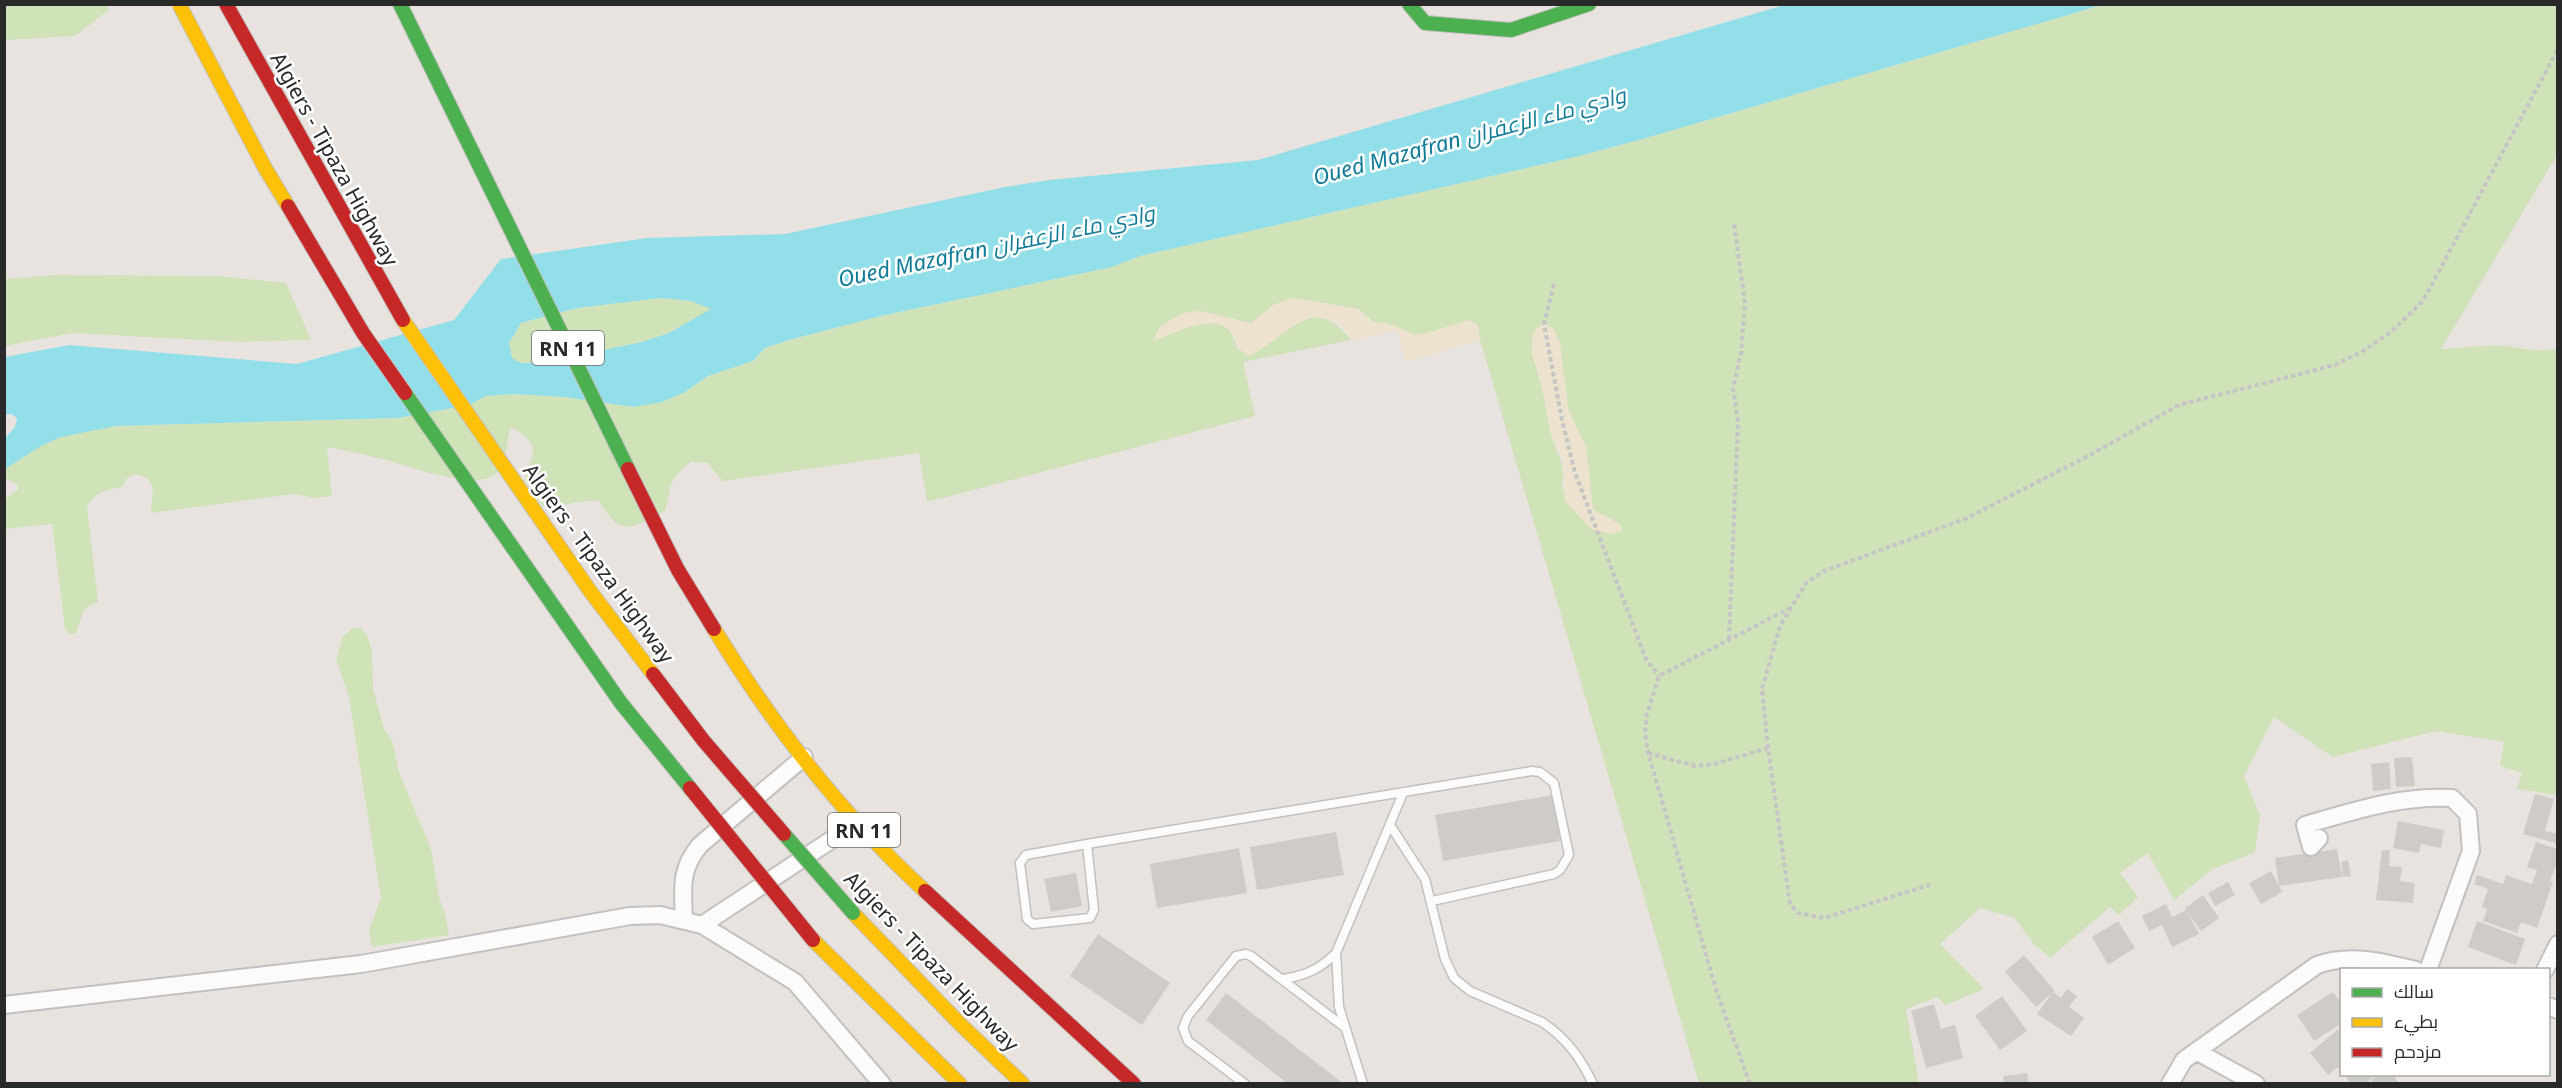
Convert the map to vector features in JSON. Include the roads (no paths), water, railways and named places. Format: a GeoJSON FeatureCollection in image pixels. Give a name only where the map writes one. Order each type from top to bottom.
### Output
{"type":"FeatureCollection","features":[{"type":"Feature","properties":{"kind":"main road"},"geometry":{"type":"LineString","coordinates":[[179,4],[265,168],[363,333],[621,703],[813,940],[960,1083]]}},
{"type":"Feature","properties":{"kind":"main road","name":"Algiers - Tipaza Highway"},"geometry":{"type":"LineString","coordinates":[[226,4],[392,303],[590,591],[703,740],[853,913],[960,1024],[1023,1083]]}},
{"type":"Feature","properties":{"kind":"main road","name":"RN 11"},"geometry":{"type":"LineString","coordinates":[[400,4],[479,169],[678,570],[744,678],[857,823],[905,873],[1134,1083]]}},
{"type":"Feature","properties":{"kind":"main road"},"geometry":{"type":"LineString","coordinates":[[1409,4],[1425,23],[1511,30],[1589,4]]}},
{"type":"Feature","properties":{"kind":"street"},"geometry":{"type":"LineString","coordinates":[[684,920],[683,877],[688,859],[700,845],[804,757]]}},
{"type":"Feature","properties":{"kind":"street"},"geometry":{"type":"LineString","coordinates":[[2319,838],[2311,847],[2305,825],[2388,802],[2452,798],[2468,814],[2471,851],[2428,968]]}},
{"type":"Feature","properties":{"kind":"street"},"geometry":{"type":"LineString","coordinates":[[702,925],[857,823]]}},
{"type":"Feature","properties":{"kind":"street"},"geometry":{"type":"LineString","coordinates":[[4,1005],[361,964],[630,915],[660,915],[702,925],[795,982],[882,1083]]}},
{"type":"Feature","properties":{"kind":"street"},"geometry":{"type":"LineString","coordinates":[[2546,968],[2558,944]]}},
{"type":"Feature","properties":{"kind":"street"},"geometry":{"type":"LineString","coordinates":[[2170,1083],[2184,1060],[2317,965],[2339,958],[2362,958],[2411,968]]}},
{"type":"Feature","properties":{"kind":"street"},"geometry":{"type":"LineString","coordinates":[[2196,1051],[2256,1083]]}},
{"type":"Feature","properties":{"kind":"lane"},"geometry":{"type":"LineString","coordinates":[[1087,844],[1094,910],[1090,918],[1037,925],[1029,922],[1021,860],[1026,855],[1087,844],[1532,771],[1540,772],[1554,783],[1569,855],[1560,870],[1554,874],[1432,901]]}},
{"type":"Feature","properties":{"kind":"lane"},"geometry":{"type":"LineString","coordinates":[[1363,1083],[1344,1026],[1337,989],[1336,953],[1403,793]]}},
{"type":"Feature","properties":{"kind":"lane"},"geometry":{"type":"LineString","coordinates":[[1390,825],[1419,868],[1432,901],[1445,960],[1454,978],[1470,991],[1542,1022],[1552,1029],[1579,1057],[1593,1083]]}},
{"type":"Feature","properties":{"kind":"lane"},"geometry":{"type":"LineString","coordinates":[[1282,979],[1300,976],[1318,969],[1336,953]]}},
{"type":"Feature","properties":{"kind":"lane"},"geometry":{"type":"LineString","coordinates":[[1245,1083],[1188,1041],[1184,1035],[1185,1022],[1233,959],[1240,954],[1251,956],[1344,1026]]}},
{"type":"Feature","properties":{"kind":"water","name":"Oued Mazafran وادي ماء الزعفران"},"geometry":{"type":"Polygon","coordinates":[[[1784,5],[2102,5],[1575,157],[1140,256],[1112,267],[881,316],[789,340],[765,348],[753,361],[708,376],[685,392],[662,402],[633,407],[565,397],[513,394],[486,396],[469,405],[398,418],[116,426],[61,437],[41,446],[5,469],[4,439],[15,427],[17,418],[11,414],[5,415],[5,357],[69,345],[297,364],[454,320],[501,259],[647,238],[785,234],[1005,187],[1049,180],[1258,160],[1784,5]],[[661,298],[577,308],[521,323],[509,343],[512,358],[521,363],[543,363],[642,342],[669,333],[711,309],[691,301],[661,298]]]}}]}
